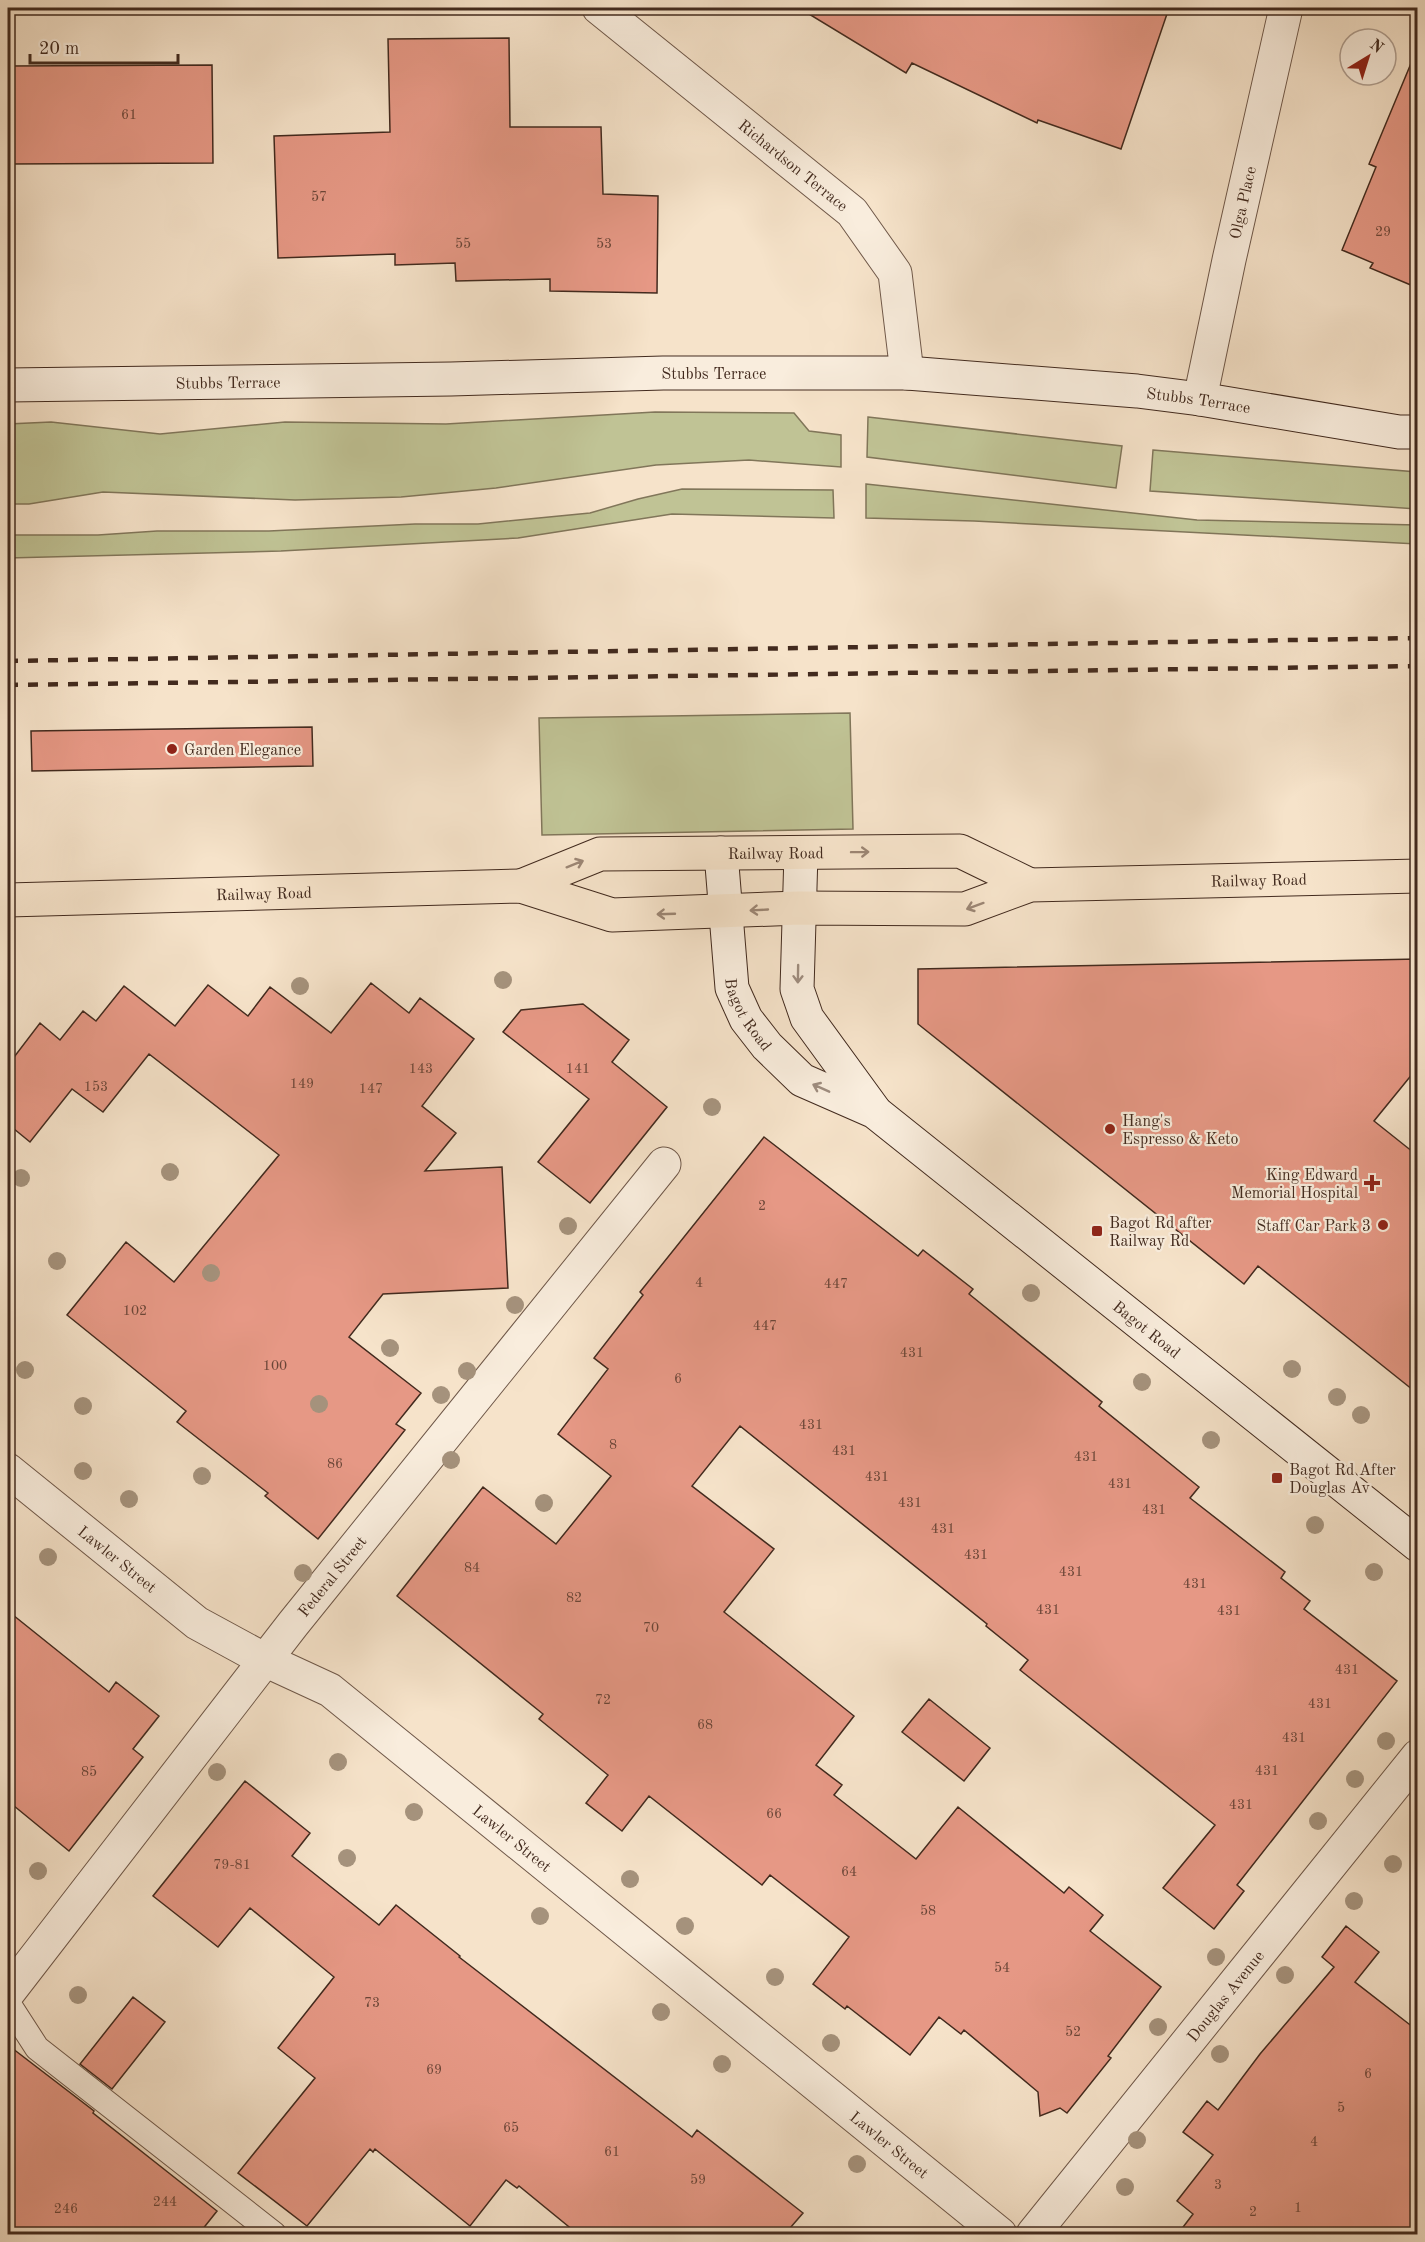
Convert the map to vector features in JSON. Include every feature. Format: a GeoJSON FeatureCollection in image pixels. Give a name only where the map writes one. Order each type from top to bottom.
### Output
{"type":"FeatureCollection","features":[{"type":"Feature","properties":{"kind":"main road","name":"Railway Road"},"geometry":{"type":"LineString","coordinates":[[521,886],[600,854],[960,851],[1030,885]]}},
{"type":"Feature","properties":{"kind":"main road","name":"Railway Road"},"geometry":{"type":"LineString","coordinates":[[8,900],[521,886],[612,915],[799,908],[965,909],[1030,885],[1418,876]]}},
{"type":"Feature","properties":{"kind":"street","name":"Richardson Terrace"},"geometry":{"type":"LineString","coordinates":[[600,8],[852,212],[896,273],[907,373]]}},
{"type":"Feature","properties":{"kind":"street","name":"Olga Place"},"geometry":{"type":"LineString","coordinates":[[1200,399],[1286,8]]}},
{"type":"Feature","properties":{"kind":"street","name":"Stubbs Terrace"},"geometry":{"type":"LineString","coordinates":[[8,385],[451,379],[663,373],[907,373],[1137,391],[1200,399],[1399,432],[1418,432]]}},
{"type":"Feature","properties":{"kind":"street","name":"Bagot Road"},"geometry":{"type":"LineString","coordinates":[[721,853],[732,988],[746,1019],[767,1046],[802,1080],[875,1112],[1418,1545]]}},
{"type":"Feature","properties":{"kind":"street","name":"Bagot Road"},"geometry":{"type":"LineString","coordinates":[[801,853],[797,989],[807,1018],[875,1112]]}},
{"type":"Feature","properties":{"kind":"street","name":"Federal Street"},"geometry":{"type":"LineString","coordinates":[[8,1993],[265,1660],[664,1164]]}},
{"type":"Feature","properties":{"kind":"street","name":"Lawler Street"},"geometry":{"type":"LineString","coordinates":[[8,1470],[197,1623],[265,1660],[330,1690],[1000,2235]]}},
{"type":"Feature","properties":{"kind":"street","name":"Douglas Avenue"},"geometry":{"type":"LineString","coordinates":[[1033,2235],[1418,1756]]}},
{"type":"Feature","properties":{"kind":"lane"},"geometry":{"type":"LineString","coordinates":[[8,2003],[37,2048],[274,2235]]}},
{"type":"Feature","properties":{"kind":"green space"},"geometry":{"type":"Polygon","coordinates":[[[655,412],[794,413],[809,431],[841,435],[841,467],[749,460],[656,465],[496,488],[401,497],[295,500],[103,492],[29,504],[8,504],[8,424],[51,422],[160,434],[285,422],[446,424],[655,412]]]}},
{"type":"Feature","properties":{"kind":"green space"},"geometry":{"type":"Polygon","coordinates":[[[868,417],[1122,446],[1116,488],[867,457],[868,417]]]}},
{"type":"Feature","properties":{"kind":"green space"},"geometry":{"type":"Polygon","coordinates":[[[1153,450],[1417,472],[1417,509],[1150,491],[1153,450]]]}},
{"type":"Feature","properties":{"kind":"green space"},"geometry":{"type":"Polygon","coordinates":[[[866,484],[1197,520],[1417,525],[1417,544],[974,521],[866,518],[866,484]]]}},
{"type":"Feature","properties":{"kind":"green space"},"geometry":{"type":"Polygon","coordinates":[[[682,489],[833,490],[834,518],[672,514],[518,538],[281,551],[8,558],[8,535],[269,531],[415,524],[478,524],[590,513],[682,489]]]}},
{"type":"Feature","properties":{"kind":"green space"},"geometry":{"type":"Polygon","coordinates":[[[850,713],[853,829],[542,835],[539,718],[850,713]]]}},
{"type":"Feature","properties":{"kind":"building"},"geometry":{"type":"Polygon","coordinates":[[[799,8],[1169,8],[1121,149],[1038,120],[1037,123],[912,63],[906,73],[799,8]]]}},
{"type":"Feature","properties":{"kind":"building"},"geometry":{"type":"Polygon","coordinates":[[[509,38],[510,127],[601,127],[603,194],[658,196],[657,293],[550,291],[550,279],[456,281],[455,263],[395,265],[395,254],[278,258],[274,136],[390,132],[388,39],[509,38]]]}},
{"type":"Feature","properties":{"kind":"building"},"geometry":{"type":"Polygon","coordinates":[[[1417,49],[1418,288],[1370,268],[1373,263],[1342,250],[1376,167],[1369,164],[1417,49]]]}},
{"type":"Feature","properties":{"kind":"building"},"geometry":{"type":"Polygon","coordinates":[[[212,65],[213,163],[8,164],[8,66],[212,65]]]}},
{"type":"Feature","properties":{"kind":"building","name":"Garden Elegance"},"geometry":{"type":"Polygon","coordinates":[[[312,727],[313,766],[32,771],[31,731],[312,727]]]}},
{"type":"Feature","properties":{"kind":"building"},"geometry":{"type":"Polygon","coordinates":[[[1418,959],[1418,1067],[1374,1121],[1418,1156],[1418,1394],[1258,1266],[1244,1284],[918,1024],[918,969],[1418,959]]]}},
{"type":"Feature","properties":{"kind":"building"},"geometry":{"type":"Polygon","coordinates":[[[371,983],[409,1013],[420,998],[474,1039],[422,1106],[456,1133],[425,1171],[502,1167],[508,1288],[383,1294],[349,1337],[421,1393],[396,1424],[405,1430],[318,1539],[265,1496],[268,1493],[177,1422],[186,1411],[67,1315],[126,1242],[174,1282],[279,1155],[149,1054],[103,1112],[72,1089],[30,1142],[8,1124],[8,1065],[40,1023],[60,1040],[83,1011],[96,1021],[124,986],[175,1026],[208,985],[248,1016],[270,987],[331,1033],[371,983]]]}},
{"type":"Feature","properties":{"kind":"building"},"geometry":{"type":"Polygon","coordinates":[[[583,1004],[629,1040],[612,1062],[667,1107],[590,1203],[538,1162],[589,1099],[503,1032],[521,1010],[583,1004]]]}},
{"type":"Feature","properties":{"kind":"building"},"geometry":{"type":"Polygon","coordinates":[[[764,1137],[918,1256],[923,1250],[973,1289],[969,1294],[1102,1402],[1099,1406],[1199,1487],[1190,1498],[1285,1572],[1281,1578],[1310,1601],[1304,1609],[1397,1681],[1237,1885],[1244,1891],[1214,1929],[1163,1888],[1215,1825],[1020,1670],[1028,1660],[986,1626],[987,1624],[740,1426],[692,1486],[774,1549],[724,1612],[854,1716],[816,1765],[842,1785],[834,1795],[916,1859],[958,1807],[1064,1893],[1069,1887],[1103,1915],[1090,1931],[1161,1987],[1108,2056],[1111,2058],[1067,2113],[1060,2108],[1040,2116],[1038,2092],[964,2030],[961,2034],[939,2017],[910,2055],[847,2006],[845,2009],[813,1984],[849,1937],[770,1875],[762,1885],[649,1796],[622,1831],[586,1803],[608,1775],[539,1719],[543,1714],[397,1596],[483,1487],[556,1544],[611,1476],[558,1434],[608,1369],[594,1358],[643,1295],[640,1292],[764,1137]]]}},
{"type":"Feature","properties":{"kind":"building"},"geometry":{"type":"Polygon","coordinates":[[[8,1611],[109,1692],[116,1682],[159,1716],[133,1749],[143,1757],[69,1851],[8,1801],[8,1611]]]}},
{"type":"Feature","properties":{"kind":"building"},"geometry":{"type":"Polygon","coordinates":[[[929,1699],[990,1748],[964,1781],[902,1732],[929,1699]]]}},
{"type":"Feature","properties":{"kind":"building"},"geometry":{"type":"Polygon","coordinates":[[[245,1781],[310,1833],[292,1856],[379,1925],[396,1905],[459,1957],[692,2137],[697,2130],[803,2213],[784,2235],[579,2235],[519,2186],[517,2188],[506,2180],[470,2226],[375,2149],[373,2152],[370,2149],[307,2226],[238,2173],[315,2078],[278,2048],[334,1977],[250,1908],[218,1947],[153,1896],[245,1781]]]}},
{"type":"Feature","properties":{"kind":"building"},"geometry":{"type":"Polygon","coordinates":[[[1346,1926],[1379,1952],[1355,1982],[1418,2031],[1418,2235],[1177,2235],[1193,2214],[1177,2201],[1213,2155],[1183,2132],[1207,2101],[1218,2110],[1260,2054],[1334,1967],[1322,1957],[1346,1926]]]}},
{"type":"Feature","properties":{"kind":"building"},"geometry":{"type":"Polygon","coordinates":[[[133,1997],[165,2022],[112,2089],[80,2064],[133,1997]]]}},
{"type":"Feature","properties":{"kind":"building"},"geometry":{"type":"Polygon","coordinates":[[[8,2045],[94,2111],[93,2113],[217,2211],[198,2235],[8,2235],[8,2045]]]}},
{"type":"Feature","properties":{"kind":"railway"},"geometry":{"type":"LineString","coordinates":[[8,661],[1418,638]]}},
{"type":"Feature","properties":{"kind":"railway"},"geometry":{"type":"LineString","coordinates":[[8,685],[1418,666]]}},
{"type":"Feature","properties":{"kind":"place","name":"Garden Elegance"},"geometry":{"type":"Point","coordinates":[172,749]}},
{"type":"Feature","properties":{"kind":"place","name":"Hang's Espresso & Keto"},"geometry":{"type":"Point","coordinates":[1110,1129]}},
{"type":"Feature","properties":{"kind":"place","name":"King Edward Memorial Hospital"},"geometry":{"type":"Point","coordinates":[1372,1183]}},
{"type":"Feature","properties":{"kind":"place","name":"Staff Car Park 3"},"geometry":{"type":"Point","coordinates":[1383,1225]}},
{"type":"Feature","properties":{"kind":"place","name":"Bagot Rd after Railway Rd"},"geometry":{"type":"Point","coordinates":[1097,1231]}},
{"type":"Feature","properties":{"kind":"place","name":"Bagot Rd After Douglas Av"},"geometry":{"type":"Point","coordinates":[1277,1478]}}]}
